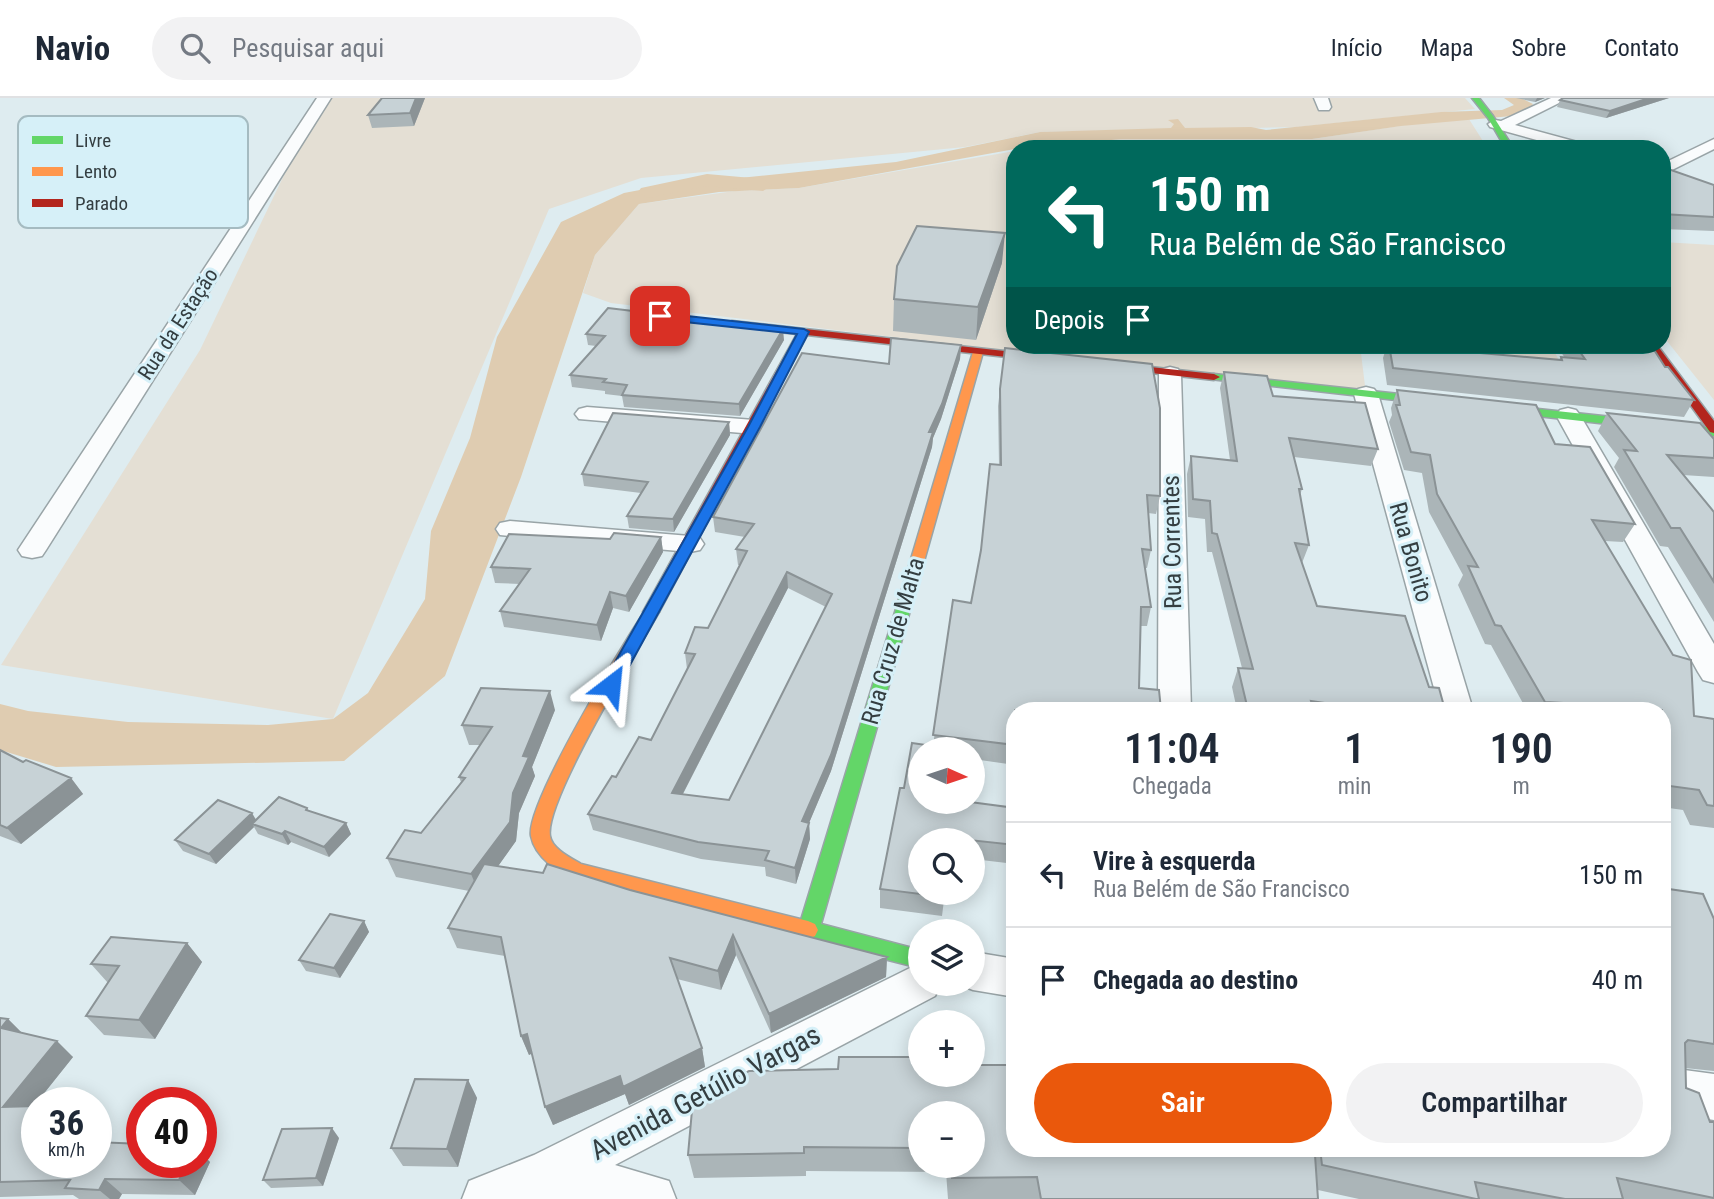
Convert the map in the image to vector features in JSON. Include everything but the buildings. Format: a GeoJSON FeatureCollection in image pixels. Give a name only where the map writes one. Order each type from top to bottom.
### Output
{"type":"FeatureCollection","features":[{"type":"Feature","properties":{"kind":"street","name":"Rua da Estação"},"geometry":{"type":"LineString","coordinates":[[248,216],[324,98]]}},
{"type":"Feature","properties":{"kind":"street"},"geometry":{"type":"LineString","coordinates":[[1497,122],[1562,98]]}},
{"type":"Feature","properties":{"kind":"street"},"geometry":{"type":"LineString","coordinates":[[1477,100],[1497,122],[1506,140]]}},
{"type":"Feature","properties":{"kind":"street"},"geometry":{"type":"LineString","coordinates":[[1497,122],[1557,140]]}},
{"type":"Feature","properties":{"kind":"street"},"geometry":{"type":"LineString","coordinates":[[1671,172],[1714,143]]}},
{"type":"Feature","properties":{"kind":"street","name":"Rua da Estação"},"geometry":{"type":"LineString","coordinates":[[32,550],[240,228]]}},
{"type":"Feature","properties":{"kind":"street"},"geometry":{"type":"LineString","coordinates":[[713,322],[1170,374],[1714,431]]}},
{"type":"Feature","properties":{"kind":"street"},"geometry":{"type":"LineString","coordinates":[[804,332],[690,544],[558,780],[541,816],[539,834],[544,850],[576,872],[908,956]]}},
{"type":"Feature","properties":{"kind":"street","name":"Rua Cruz de Malta"},"geometry":{"type":"LineString","coordinates":[[808,931],[978,352]]}},
{"type":"Feature","properties":{"kind":"street"},"geometry":{"type":"LineString","coordinates":[[1658,354],[1714,431]]}},
{"type":"Feature","properties":{"kind":"street","name":"Rua Correntes"},"geometry":{"type":"LineString","coordinates":[[1170,374],[1175,702]]}},
{"type":"Feature","properties":{"kind":"street","name":"Rua Bonito"},"geometry":{"type":"LineString","coordinates":[[1366,394],[1455,702]]}},
{"type":"Feature","properties":{"kind":"street"},"geometry":{"type":"LineString","coordinates":[[587,414],[754,427]]}},
{"type":"Feature","properties":{"kind":"street"},"geometry":{"type":"LineString","coordinates":[[1569,415],[1714,672]]}},
{"type":"Feature","properties":{"kind":"street"},"geometry":{"type":"LineString","coordinates":[[510,529],[690,544]]}},
{"type":"Feature","properties":{"kind":"street"},"geometry":{"type":"LineString","coordinates":[[985,973],[1006,976]]}},
{"type":"Feature","properties":{"kind":"street","name":"Avenida Getúlio Vargas"},"geometry":{"type":"LineString","coordinates":[[487,1199],[550,1173],[908,988]]}},
{"type":"Feature","properties":{"kind":"street"},"geometry":{"type":"LineString","coordinates":[[1671,1090],[1714,1097]]}},
{"type":"Feature","properties":{"kind":"street"},"geometry":{"type":"LineString","coordinates":[[550,1173],[651,1199]]}},
{"type":"Feature","properties":{"kind":"shaded area"},"geometry":{"type":"Polygon","coordinates":[[[327,98],[1465,98],[1475,109],[1296,127],[1040,132],[965,147],[641,178],[549,209],[333,719],[1,665],[200,350],[310,121],[327,98]]]}},
{"type":"Feature","properties":{"kind":"shaded area"},"geometry":{"type":"Polygon","coordinates":[[[1504,98],[1521,98],[1533,104],[1529,110],[1512,116],[1401,126],[1312,139],[1006,140],[1006,151],[799,188],[719,192],[639,204],[595,255],[521,477],[445,676],[344,761],[56,767],[0,750],[0,704],[28,711],[128,722],[268,725],[333,719],[368,693],[425,599],[431,531],[470,438],[497,337],[561,222],[624,193],[661,186],[896,162],[1040,132],[1171,128],[1174,124],[1168,120],[1178,119],[1185,128],[1251,127],[1266,130],[1441,112],[1502,110],[1514,105],[1504,98]]]}},
{"type":"Feature","properties":{"kind":"shaded area"},"geometry":{"type":"Polygon","coordinates":[[[1467,116],[1482,140],[1113,140],[1122,139],[1312,139],[1467,116]]]}},
{"type":"Feature","properties":{"kind":"shaded area"},"geometry":{"type":"Polygon","coordinates":[[[1006,153],[1006,351],[611,303],[583,293],[595,255],[639,204],[735,191],[799,188],[1006,153]]]}},
{"type":"Feature","properties":{"kind":"shaded area"},"geometry":{"type":"Polygon","coordinates":[[[1671,243],[1714,245],[1714,400],[1671,346],[1671,243]]]}},
{"type":"Feature","properties":{"kind":"shaded area"},"geometry":{"type":"Polygon","coordinates":[[[1034,354],[1361,354],[1366,394],[1034,354]]]}},
{"type":"Feature","properties":{"kind":"shaded area"},"geometry":{"type":"Polygon","coordinates":[[[1437,354],[1556,354],[1564,370],[1437,354]]]}},
{"type":"Feature","properties":{"kind":"waterway"},"geometry":{"type":"LineString","coordinates":[[648,192],[707,180],[763,185]]}},
{"type":"Feature","properties":{"kind":"traffic: fast"},"geometry":{"type":"LineString","coordinates":[[1475,98],[1491,117],[1505,140]]}},
{"type":"Feature","properties":{"kind":"traffic: fast"},"geometry":{"type":"LineString","coordinates":[[1214,377],[1714,432]]}},
{"type":"Feature","properties":{"kind":"traffic: fast"},"geometry":{"type":"LineString","coordinates":[[809,931],[910,586]]}},
{"type":"Feature","properties":{"kind":"traffic: fast"},"geometry":{"type":"LineString","coordinates":[[808,930],[908,956]]}},
{"type":"Feature","properties":{"kind":"traffic: slow"},"geometry":{"type":"LineString","coordinates":[[910,586],[978,352]]}},
{"type":"Feature","properties":{"kind":"traffic: slow"},"geometry":{"type":"LineString","coordinates":[[651,612],[553,791],[543,816],[540,833],[544,846],[576,871],[808,930]]}},
{"type":"Feature","properties":{"kind":"traffic: jam"},"geometry":{"type":"LineString","coordinates":[[732,324],[1214,377]]}},
{"type":"Feature","properties":{"kind":"traffic: jam"},"geometry":{"type":"LineString","coordinates":[[651,612],[804,332]]}},
{"type":"Feature","properties":{"kind":"traffic: jam"},"geometry":{"type":"LineString","coordinates":[[1659,354],[1714,429]]}},
{"type":"Feature","properties":{"kind":"route"},"geometry":{"type":"LineString","coordinates":[[611,685],[804,332],[660,316]]}}]}
